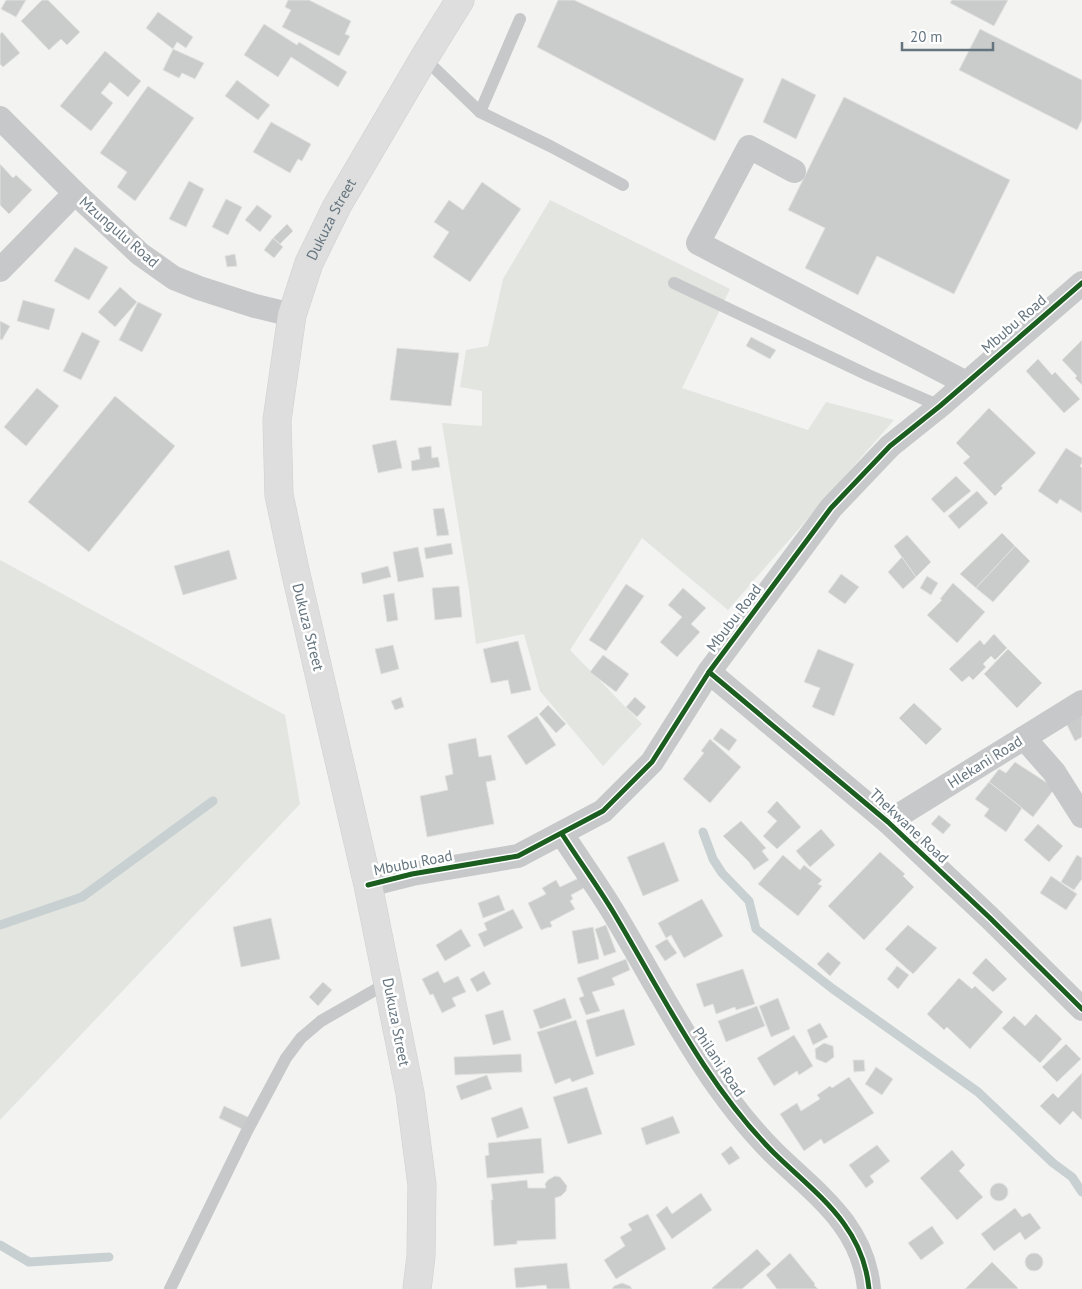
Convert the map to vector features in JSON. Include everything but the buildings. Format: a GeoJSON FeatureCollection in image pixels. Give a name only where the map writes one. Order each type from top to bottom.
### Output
{"type":"FeatureCollection","features":[{"type":"Feature","properties":{"kind":"main road","name":"Dukuza Street"},"geometry":{"type":"LineString","coordinates":[[417,1289],[421,1256],[422,1185],[410,1093],[368,885],[294,570],[279,495],[277,420],[292,316],[309,263],[337,206],[460,0]]}},
{"type":"Feature","properties":{"kind":"street","name":"Mzungulu Road"},"geometry":{"type":"LineString","coordinates":[[0,118],[75,193],[140,254],[174,278],[199,288],[292,316]]}},
{"type":"Feature","properties":{"kind":"street"},"geometry":{"type":"LineString","coordinates":[[794,171],[748,147],[698,243],[966,383]]}},
{"type":"Feature","properties":{"kind":"street"},"geometry":{"type":"LineString","coordinates":[[0,270],[75,193]]}},
{"type":"Feature","properties":{"kind":"street","name":"Mbubu Road"},"geometry":{"type":"LineString","coordinates":[[368,885],[412,874],[518,856],[603,812],[652,762],[709,672],[831,508],[890,446],[940,406],[1082,283]]}},
{"type":"Feature","properties":{"kind":"street","name":"Thekwane Road"},"geometry":{"type":"LineString","coordinates":[[709,672],[888,822],[990,918],[1082,1010]]}},
{"type":"Feature","properties":{"kind":"street","name":"Hlekani Road"},"geometry":{"type":"LineString","coordinates":[[888,822],[1082,702]]}},
{"type":"Feature","properties":{"kind":"street"},"geometry":{"type":"LineString","coordinates":[[1024,738],[1054,772],[1082,816]]}},
{"type":"Feature","properties":{"kind":"street","name":"Philani Road"},"geometry":{"type":"LineString","coordinates":[[562,834],[611,910],[720,1090],[773,1151],[828,1203],[842,1220],[854,1238],[862,1258],[869,1289]]}},
{"type":"Feature","properties":{"kind":"lane"},"geometry":{"type":"LineString","coordinates":[[480,112],[520,20]]}},
{"type":"Feature","properties":{"kind":"lane"},"geometry":{"type":"LineString","coordinates":[[424,58],[480,112],[550,146],[623,185]]}},
{"type":"Feature","properties":{"kind":"lane"},"geometry":{"type":"LineString","coordinates":[[674,284],[868,375],[940,406]]}},
{"type":"Feature","properties":{"kind":"lane"},"geometry":{"type":"LineString","coordinates":[[170,1289],[247,1131],[286,1058],[301,1038],[321,1021],[389,982]]}},
{"type":"Feature","properties":{"kind":"shaded area"},"geometry":{"type":"Polygon","coordinates":[[[550,200],[730,289],[682,388],[808,430],[826,402],[894,420],[728,610],[642,538],[570,650],[642,724],[603,766],[540,691],[524,634],[476,644],[442,423],[482,426],[482,391],[460,387],[466,350],[488,346],[503,279],[550,200]]]}},
{"type":"Feature","properties":{"kind":"shaded area"},"geometry":{"type":"Polygon","coordinates":[[[0,560],[285,715],[300,804],[0,1120],[0,560]]]}},
{"type":"Feature","properties":{"kind":"waterway"},"geometry":{"type":"LineString","coordinates":[[0,925],[82,897],[213,801]]}},
{"type":"Feature","properties":{"kind":"waterway"},"geometry":{"type":"LineString","coordinates":[[703,832],[713,859],[722,873],[749,901],[756,929],[833,989],[978,1092],[1053,1163],[1072,1177],[1082,1192]]}},
{"type":"Feature","properties":{"kind":"waterway"},"geometry":{"type":"LineString","coordinates":[[0,1245],[29,1262],[109,1257]]}},
{"type":"Feature","properties":{"kind":"cycle path"},"geometry":{"type":"LineString","coordinates":[[368,885],[412,874],[518,856],[603,811],[652,762],[709,672],[831,508],[890,446],[940,406],[1082,283]]}},
{"type":"Feature","properties":{"kind":"cycle path"},"geometry":{"type":"LineString","coordinates":[[709,672],[888,822],[990,918],[1082,1009]]}},
{"type":"Feature","properties":{"kind":"cycle path"},"geometry":{"type":"LineString","coordinates":[[562,834],[612,910],[686,1037],[727,1098],[749,1126],[774,1153],[821,1197],[847,1229],[858,1247],[865,1266],[869,1289]]}}]}
